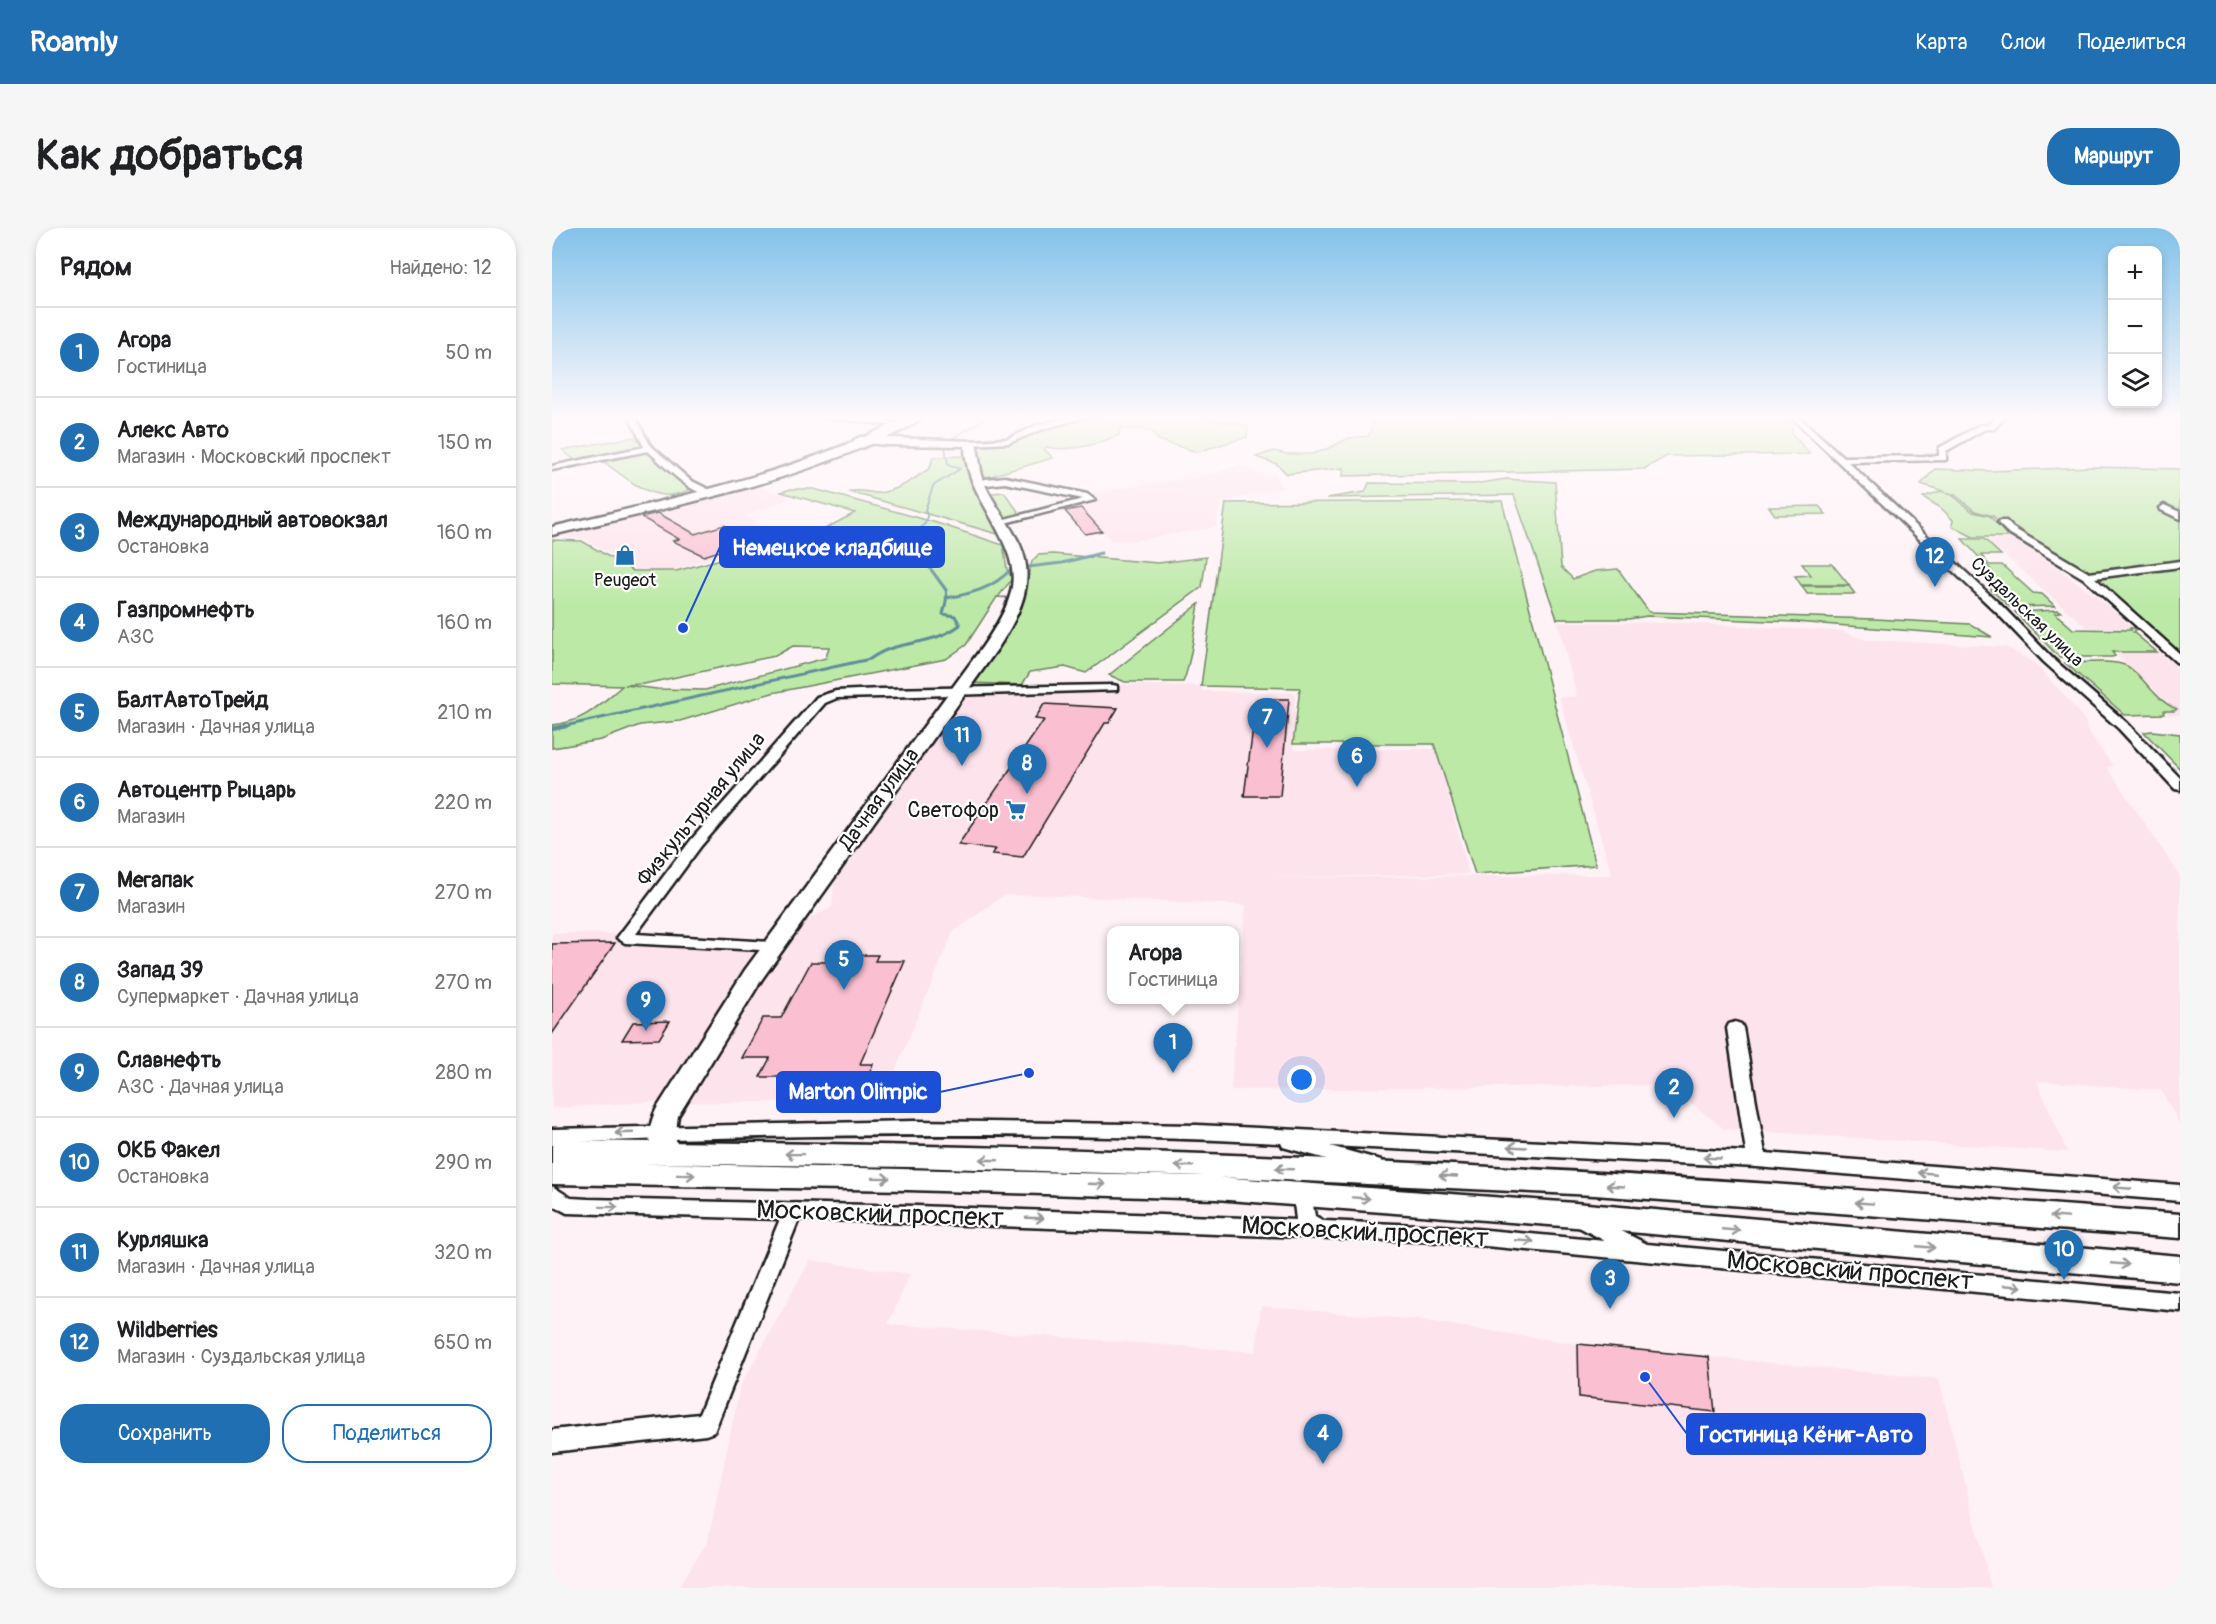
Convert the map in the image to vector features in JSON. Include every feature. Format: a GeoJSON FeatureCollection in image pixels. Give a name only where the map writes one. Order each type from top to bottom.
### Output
{"type":"FeatureCollection","features":[{"type":"Feature","properties":{"kind":"main road"},"geometry":{"type":"LineString","coordinates":[[552,529],[748,480]]}},
{"type":"Feature","properties":{"kind":"main road"},"geometry":{"type":"LineString","coordinates":[[552,1152],[662,1142],[942,1158],[1326,1170],[1673,1189],[2180,1226]]}},
{"type":"Feature","properties":{"kind":"main road"},"geometry":{"type":"LineString","coordinates":[[1303,1194],[1326,1170]]}},
{"type":"Feature","properties":{"kind":"main road","name":"Московский проспект"},"geometry":{"type":"LineString","coordinates":[[552,1173],[908,1179],[1216,1188],[1575,1215],[2180,1269]]}},
{"type":"Feature","properties":{"kind":"main road"},"geometry":{"type":"LineString","coordinates":[[1673,1189],[1686,1199],[1689,1207],[1687,1217],[1673,1224]]}},
{"type":"Feature","properties":{"kind":"street"},"geometry":{"type":"LineString","coordinates":[[685,480],[706,492]]}},
{"type":"Feature","properties":{"kind":"street"},"geometry":{"type":"LineString","coordinates":[[977,483],[1001,480]]}},
{"type":"Feature","properties":{"kind":"street"},"geometry":{"type":"LineString","coordinates":[[1000,523],[1091,500],[1084,496],[1007,480]]}},
{"type":"Feature","properties":{"kind":"street","name":"Суздальская улица"},"geometry":{"type":"LineString","coordinates":[[1862,480],[2000,610],[2048,660],[2123,726],[2180,786]]}},
{"type":"Feature","properties":{"kind":"street","name":"Дачная улица"},"geometry":{"type":"LineString","coordinates":[[662,1142],[666,1115],[753,975],[981,661],[1012,611],[1020,592],[1019,567],[1014,548],[977,483]]}},
{"type":"Feature","properties":{"kind":"street"},"geometry":{"type":"LineString","coordinates":[[2164,508],[2180,516]]}},
{"type":"Feature","properties":{"kind":"street"},"geometry":{"type":"LineString","coordinates":[[2003,523],[2010,530],[2087,576],[2180,660]]}},
{"type":"Feature","properties":{"kind":"street"},"geometry":{"type":"LineString","coordinates":[[2087,576],[2180,564]]}},
{"type":"Feature","properties":{"kind":"street"},"geometry":{"type":"LineString","coordinates":[[957,692],[1113,688]]}},
{"type":"Feature","properties":{"kind":"street","name":"Физкультурная улица"},"geometry":{"type":"LineString","coordinates":[[773,947],[625,938],[696,843],[820,700],[836,695],[957,692]]}},
{"type":"Feature","properties":{"kind":"street"},"geometry":{"type":"LineString","coordinates":[[1735,1028],[1757,1160]]}},
{"type":"Feature","properties":{"kind":"street"},"geometry":{"type":"LineString","coordinates":[[552,1136],[662,1142],[979,1129],[1262,1135],[1757,1160],[2180,1193]]}},
{"type":"Feature","properties":{"kind":"street"},"geometry":{"type":"LineString","coordinates":[[1262,1135],[1409,1175]]}},
{"type":"Feature","properties":{"kind":"street","name":"Московский проспект"},"geometry":{"type":"LineString","coordinates":[[552,1194],[567,1205],[588,1207],[793,1211],[1443,1234],[2180,1302]]}},
{"type":"Feature","properties":{"kind":"street"},"geometry":{"type":"LineString","coordinates":[[1303,1194],[1306,1220],[1320,1228]]}},
{"type":"Feature","properties":{"kind":"street"},"geometry":{"type":"LineString","coordinates":[[552,1441],[706,1424],[793,1211]]}},
{"type":"Feature","properties":{"kind":"street"},"geometry":{"type":"LineString","coordinates":[[1575,1215],[1645,1252]]}},
{"type":"Feature","properties":{"kind":"shaded area"},"geometry":{"type":"Polygon","coordinates":[[[1171,480],[1279,480],[1283,488],[1220,502],[1216,527],[1134,541],[1111,540],[1079,505],[1095,501],[1085,494],[1171,480]]]}},
{"type":"Feature","properties":{"kind":"shaded area"},"geometry":{"type":"Polygon","coordinates":[[[749,487],[763,488],[792,498],[745,516],[780,537],[663,573],[636,570],[585,539],[552,536],[552,533],[576,530],[749,487]]]}},
{"type":"Feature","properties":{"kind":"shaded area"},"geometry":{"type":"Polygon","coordinates":[[[1985,538],[2016,538],[2095,595],[2135,630],[2086,627],[1985,538]]]}},
{"type":"Feature","properties":{"kind":"shaded area"},"geometry":{"type":"Polygon","coordinates":[[[1558,622],[1678,623],[1841,631],[1867,640],[2006,647],[2034,663],[2086,722],[2087,729],[2113,766],[2107,767],[2180,876],[2180,1125],[2161,1090],[2037,1081],[2067,1152],[1724,1129],[1669,1085],[1231,1090],[1246,905],[1039,895],[1004,895],[953,932],[882,1102],[647,1102],[552,1108],[552,933],[646,934],[766,941],[832,907],[835,869],[962,686],[1105,684],[1201,686],[1201,691],[1295,693],[1294,750],[1436,749],[1469,874],[1249,878],[1612,875],[1559,697],[1577,697],[1558,622]]]}},
{"type":"Feature","properties":{"kind":"shaded area"},"geometry":{"type":"Polygon","coordinates":[[[2109,648],[2158,651],[2180,670],[2180,715],[2168,715],[2153,688],[2109,648]]]}},
{"type":"Feature","properties":{"kind":"shaded area"},"geometry":{"type":"Polygon","coordinates":[[[810,1260],[910,1274],[888,1324],[1256,1352],[1261,1306],[1418,1320],[1578,1344],[1580,1397],[1715,1412],[1709,1357],[1939,1379],[1991,1588],[678,1588],[708,1541],[740,1387],[810,1260]]]}},
{"type":"Feature","properties":{"kind":"green space"},"geometry":{"type":"Polygon","coordinates":[[[630,480],[686,480],[694,487],[681,493],[668,495],[656,494],[630,480]]]}},
{"type":"Feature","properties":{"kind":"green space"},"geometry":{"type":"Polygon","coordinates":[[[911,480],[973,480],[979,494],[1004,492],[1020,514],[994,524],[998,534],[850,492],[878,493],[899,487],[911,480]]]}},
{"type":"Feature","properties":{"kind":"green space"},"geometry":{"type":"Polygon","coordinates":[[[1497,480],[1555,482],[1561,567],[1573,579],[1595,571],[1618,569],[1649,612],[1970,624],[1992,637],[1796,622],[1647,616],[1629,619],[1557,619],[1514,495],[1327,498],[1365,492],[1369,483],[1474,484],[1497,480]]]}},
{"type":"Feature","properties":{"kind":"green space"},"geometry":{"type":"Polygon","coordinates":[[[1924,480],[2180,480],[2180,660],[2070,565],[2030,541],[2010,536],[1993,516],[1975,511],[1955,495],[1921,484],[1924,480]]]}},
{"type":"Feature","properties":{"kind":"green space"},"geometry":{"type":"Polygon","coordinates":[[[791,489],[814,489],[937,523],[1003,545],[1007,569],[1012,579],[998,597],[1024,598],[1032,561],[1038,555],[1053,554],[1158,563],[1206,557],[1202,587],[1086,673],[1065,667],[1030,672],[1022,685],[973,683],[1010,626],[1023,599],[997,597],[966,645],[946,659],[772,693],[680,721],[640,725],[601,740],[552,748],[552,725],[582,717],[622,686],[552,684],[552,540],[582,541],[633,571],[676,571],[721,559],[802,531],[819,532],[855,513],[781,492],[791,489]],[[793,646],[775,656],[644,684],[625,685],[657,689],[705,690],[826,658],[829,647],[793,646]]]}},
{"type":"Feature","properties":{"kind":"green space"},"geometry":{"type":"Polygon","coordinates":[[[1941,491],[1952,495],[1973,512],[1990,516],[2008,537],[1973,537],[1952,526],[1953,520],[1941,508],[1923,497],[1941,491]]]}},
{"type":"Feature","properties":{"kind":"green space"},"geometry":{"type":"Polygon","coordinates":[[[1502,501],[1596,865],[1475,874],[1434,744],[1293,744],[1300,688],[1201,686],[1226,503],[1502,501]]]}},
{"type":"Feature","properties":{"kind":"green space"},"geometry":{"type":"Polygon","coordinates":[[[1819,506],[1826,514],[1775,515],[1769,507],[1819,506]]]}},
{"type":"Feature","properties":{"kind":"green space"},"geometry":{"type":"Polygon","coordinates":[[[1962,539],[1984,539],[2001,555],[1981,555],[1989,565],[2002,565],[2033,593],[2042,594],[2055,606],[2010,607],[1991,590],[1992,571],[1962,539]]]}},
{"type":"Feature","properties":{"kind":"green space"},"geometry":{"type":"Polygon","coordinates":[[[1802,564],[1832,564],[1849,585],[1801,585],[1795,576],[1811,575],[1802,564]]]}},
{"type":"Feature","properties":{"kind":"green space"},"geometry":{"type":"Polygon","coordinates":[[[1802,586],[1849,586],[1855,594],[1807,594],[1802,586]]]}},
{"type":"Feature","properties":{"kind":"green space"},"geometry":{"type":"Polygon","coordinates":[[[1199,604],[1183,682],[1125,682],[1109,675],[1199,604]]]}},
{"type":"Feature","properties":{"kind":"green space"},"geometry":{"type":"Polygon","coordinates":[[[2059,610],[2061,612],[2055,613],[2073,629],[2131,630],[2130,628],[2137,628],[2133,632],[2157,652],[2112,652],[2115,656],[2112,657],[2059,657],[2015,612],[2059,610]]]}},
{"type":"Feature","properties":{"kind":"green space"},"geometry":{"type":"Polygon","coordinates":[[[2106,662],[2127,666],[2163,701],[2177,709],[2163,711],[2164,714],[2125,715],[2065,663],[2106,662]]]}},
{"type":"Feature","properties":{"kind":"green space"},"geometry":{"type":"Polygon","coordinates":[[[2144,732],[2180,734],[2180,769],[2144,732]]]}},
{"type":"Feature","properties":{"kind":"building"},"geometry":{"type":"Polygon","coordinates":[[[1081,508],[1102,531],[1085,534],[1065,511],[1081,508]]]}},
{"type":"Feature","properties":{"kind":"building"},"geometry":{"type":"Polygon","coordinates":[[[658,513],[695,534],[724,525],[757,539],[704,556],[673,541],[679,539],[641,517],[658,513]]]}},
{"type":"Feature","properties":{"kind":"building"},"geometry":{"type":"Polygon","coordinates":[[[1257,699],[1289,699],[1280,796],[1244,796],[1257,699]]]}},
{"type":"Feature","properties":{"kind":"building"},"geometry":{"type":"Polygon","coordinates":[[[1044,704],[1118,708],[1109,723],[1105,723],[1023,857],[992,854],[996,849],[958,845],[1044,720],[1035,719],[1044,704]]]}},
{"type":"Feature","properties":{"kind":"building"},"geometry":{"type":"Polygon","coordinates":[[[615,943],[552,1034],[552,944],[615,943]]]}},
{"type":"Feature","properties":{"kind":"building"},"geometry":{"type":"Polygon","coordinates":[[[838,955],[878,955],[875,961],[905,961],[860,1064],[873,1064],[868,1077],[760,1077],[770,1058],[742,1058],[763,1018],[781,1018],[811,962],[835,962],[838,955]]]}},
{"type":"Feature","properties":{"kind":"building"},"geometry":{"type":"Polygon","coordinates":[[[670,1021],[659,1039],[622,1040],[633,1022],[670,1021]]]}},
{"type":"Feature","properties":{"kind":"building"},"geometry":{"type":"Polygon","coordinates":[[[1578,1344],[1709,1357],[1715,1412],[1579,1397],[1578,1344]]]}},
{"type":"Feature","properties":{"kind":"waterway"},"geometry":{"type":"LineString","coordinates":[[931,554],[933,549],[916,543],[912,536],[926,521],[925,510],[933,486],[942,480]]}},
{"type":"Feature","properties":{"kind":"waterway"},"geometry":{"type":"LineString","coordinates":[[932,552],[927,564],[946,590],[947,598]]}},
{"type":"Feature","properties":{"kind":"waterway"},"geometry":{"type":"LineString","coordinates":[[947,598],[982,589],[997,581],[1011,569],[1062,563],[1101,553],[1097,554]]}},
{"type":"Feature","properties":{"kind":"waterway"},"geometry":{"type":"LineString","coordinates":[[560,727],[870,659],[892,648],[937,637],[960,625],[955,616],[943,614],[947,598]]}},
{"type":"Feature","properties":{"kind":"waterway"},"geometry":{"type":"LineString","coordinates":[[552,729],[566,726]]}},
{"type":"Feature","properties":{"kind":"place","name":"Peugeot"},"geometry":{"type":"Point","coordinates":[625,555]}},
{"type":"Feature","properties":{"kind":"place","name":"Wildberries"},"geometry":{"type":"Point","coordinates":[1935,587]}},
{"type":"Feature","properties":{"kind":"place","name":"Немецкое кладбище"},"geometry":{"type":"Point","coordinates":[683,628]}},
{"type":"Feature","properties":{"kind":"place","name":"Мегапак"},"geometry":{"type":"Point","coordinates":[1267,748]}},
{"type":"Feature","properties":{"kind":"place","name":"Курляшка"},"geometry":{"type":"Point","coordinates":[962,766]}},
{"type":"Feature","properties":{"kind":"place","name":"Автоцентр Рыцарь"},"geometry":{"type":"Point","coordinates":[1357,787]}},
{"type":"Feature","properties":{"kind":"place","name":"Запад 39"},"geometry":{"type":"Point","coordinates":[1027,794]}},
{"type":"Feature","properties":{"kind":"place","name":"Светофор"},"geometry":{"type":"Point","coordinates":[1016,810]}},
{"type":"Feature","properties":{"kind":"place","name":"БалтАвтоТрейд"},"geometry":{"type":"Point","coordinates":[844,990]}},
{"type":"Feature","properties":{"kind":"place","name":"Славнефть"},"geometry":{"type":"Point","coordinates":[646,1031]}},
{"type":"Feature","properties":{"kind":"place","name":"Marton Olimpic"},"geometry":{"type":"Point","coordinates":[1029,1073]}},
{"type":"Feature","properties":{"kind":"place","name":"Агора"},"geometry":{"type":"Point","coordinates":[1173,1073]}},
{"type":"Feature","properties":{"kind":"place","name":"Алекс Авто"},"geometry":{"type":"Point","coordinates":[1674,1118]}},
{"type":"Feature","properties":{"kind":"place","name":"ОКБ Факел"},"geometry":{"type":"Point","coordinates":[2064,1280]}},
{"type":"Feature","properties":{"kind":"place","name":"Международный автовокзал"},"geometry":{"type":"Point","coordinates":[1610,1309]}},
{"type":"Feature","properties":{"kind":"place","name":"Гостиница Кёниг-Авто"},"geometry":{"type":"Point","coordinates":[1645,1377]}},
{"type":"Feature","properties":{"kind":"place","name":"Газпромнефть"},"geometry":{"type":"Point","coordinates":[1323,1464]}}]}
